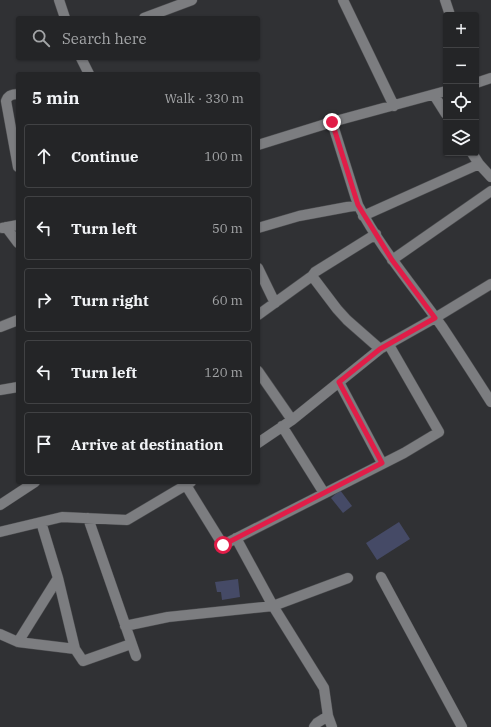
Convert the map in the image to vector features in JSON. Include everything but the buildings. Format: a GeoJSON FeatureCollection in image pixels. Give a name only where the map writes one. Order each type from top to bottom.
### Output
{"type":"FeatureCollection","features":[{"type":"Feature","properties":{"kind":"street"},"geometry":{"type":"LineString","coordinates":[[59,0],[64,16]]}},
{"type":"Feature","properties":{"kind":"street"},"geometry":{"type":"LineString","coordinates":[[149,16],[192,0]]}},
{"type":"Feature","properties":{"kind":"street"},"geometry":{"type":"LineString","coordinates":[[343,0],[394,106]]}},
{"type":"Feature","properties":{"kind":"street"},"geometry":{"type":"LineString","coordinates":[[445,0],[449,12]]}},
{"type":"Feature","properties":{"kind":"street"},"geometry":{"type":"LineString","coordinates":[[82,60],[88,72]]}},
{"type":"Feature","properties":{"kind":"street"},"geometry":{"type":"LineString","coordinates":[[479,82],[491,78]]}},
{"type":"Feature","properties":{"kind":"street"},"geometry":{"type":"LineString","coordinates":[[260,144],[332,122],[443,92]]}},
{"type":"Feature","properties":{"kind":"street"},"geometry":{"type":"LineString","coordinates":[[16,94],[12,94],[7,97],[6,101],[16,156]]}},
{"type":"Feature","properties":{"kind":"street"},"geometry":{"type":"LineString","coordinates":[[434,95],[443,109]]}},
{"type":"Feature","properties":{"kind":"street"},"geometry":{"type":"LineString","coordinates":[[332,122],[358,205],[363,216],[392,260],[442,327],[491,402]]}},
{"type":"Feature","properties":{"kind":"street"},"geometry":{"type":"LineString","coordinates":[[474,156],[491,177]]}},
{"type":"Feature","properties":{"kind":"street"},"geometry":{"type":"LineString","coordinates":[[363,216],[479,164]]}},
{"type":"Feature","properties":{"kind":"street"},"geometry":{"type":"LineString","coordinates":[[392,260],[491,191]]}},
{"type":"Feature","properties":{"kind":"street"},"geometry":{"type":"LineString","coordinates":[[260,227],[299,216],[358,205]]}},
{"type":"Feature","properties":{"kind":"street"},"geometry":{"type":"LineString","coordinates":[[3,228],[16,225]]}},
{"type":"Feature","properties":{"kind":"street"},"geometry":{"type":"LineString","coordinates":[[3,228],[16,241]]}},
{"type":"Feature","properties":{"kind":"street"},"geometry":{"type":"LineString","coordinates":[[260,314],[316,272],[376,234]]}},
{"type":"Feature","properties":{"kind":"street"},"geometry":{"type":"LineString","coordinates":[[260,272],[275,303]]}},
{"type":"Feature","properties":{"kind":"street"},"geometry":{"type":"LineString","coordinates":[[188,484],[223,545],[404,453],[439,432],[384,347],[347,320],[336,309],[312,276]]}},
{"type":"Feature","properties":{"kind":"street"},"geometry":{"type":"LineString","coordinates":[[260,442],[292,420],[384,347],[491,284]]}},
{"type":"Feature","properties":{"kind":"street"},"geometry":{"type":"LineString","coordinates":[[0,328],[16,321]]}},
{"type":"Feature","properties":{"kind":"street"},"geometry":{"type":"LineString","coordinates":[[260,374],[292,420]]}},
{"type":"Feature","properties":{"kind":"street"},"geometry":{"type":"LineString","coordinates":[[339,382],[382,463]]}},
{"type":"Feature","properties":{"kind":"street"},"geometry":{"type":"LineString","coordinates":[[0,390],[16,387]]}},
{"type":"Feature","properties":{"kind":"street"},"geometry":{"type":"LineString","coordinates":[[282,426],[324,493]]}},
{"type":"Feature","properties":{"kind":"street"},"geometry":{"type":"LineString","coordinates":[[0,505],[32,484]]}},
{"type":"Feature","properties":{"kind":"street"},"geometry":{"type":"LineString","coordinates":[[0,532],[62,517],[127,520],[185,484]]}},
{"type":"Feature","properties":{"kind":"street"},"geometry":{"type":"LineString","coordinates":[[88,518],[136,656]]}},
{"type":"Feature","properties":{"kind":"street"},"geometry":{"type":"LineString","coordinates":[[41,522],[58,578],[75,649],[83,661],[131,644]]}},
{"type":"Feature","properties":{"kind":"street"},"geometry":{"type":"LineString","coordinates":[[236,538],[273,606],[324,688],[328,716],[332,727]]}},
{"type":"Feature","properties":{"kind":"street"},"geometry":{"type":"LineString","coordinates":[[381,577],[462,727]]}},
{"type":"Feature","properties":{"kind":"street"},"geometry":{"type":"LineString","coordinates":[[18,642],[58,578]]}},
{"type":"Feature","properties":{"kind":"street"},"geometry":{"type":"LineString","coordinates":[[125,626],[168,617],[273,606],[348,578]]}},
{"type":"Feature","properties":{"kind":"street"},"geometry":{"type":"LineString","coordinates":[[0,634],[18,642],[75,649]]}},
{"type":"Feature","properties":{"kind":"street"},"geometry":{"type":"LineString","coordinates":[[314,727],[317,723],[328,716]]}},
{"type":"Feature","properties":{"kind":"route"},"geometry":{"type":"LineString","coordinates":[[223,545],[382,463],[339,382],[380,349],[435,318],[392,260],[363,216],[358,205],[332,122]]}}]}
